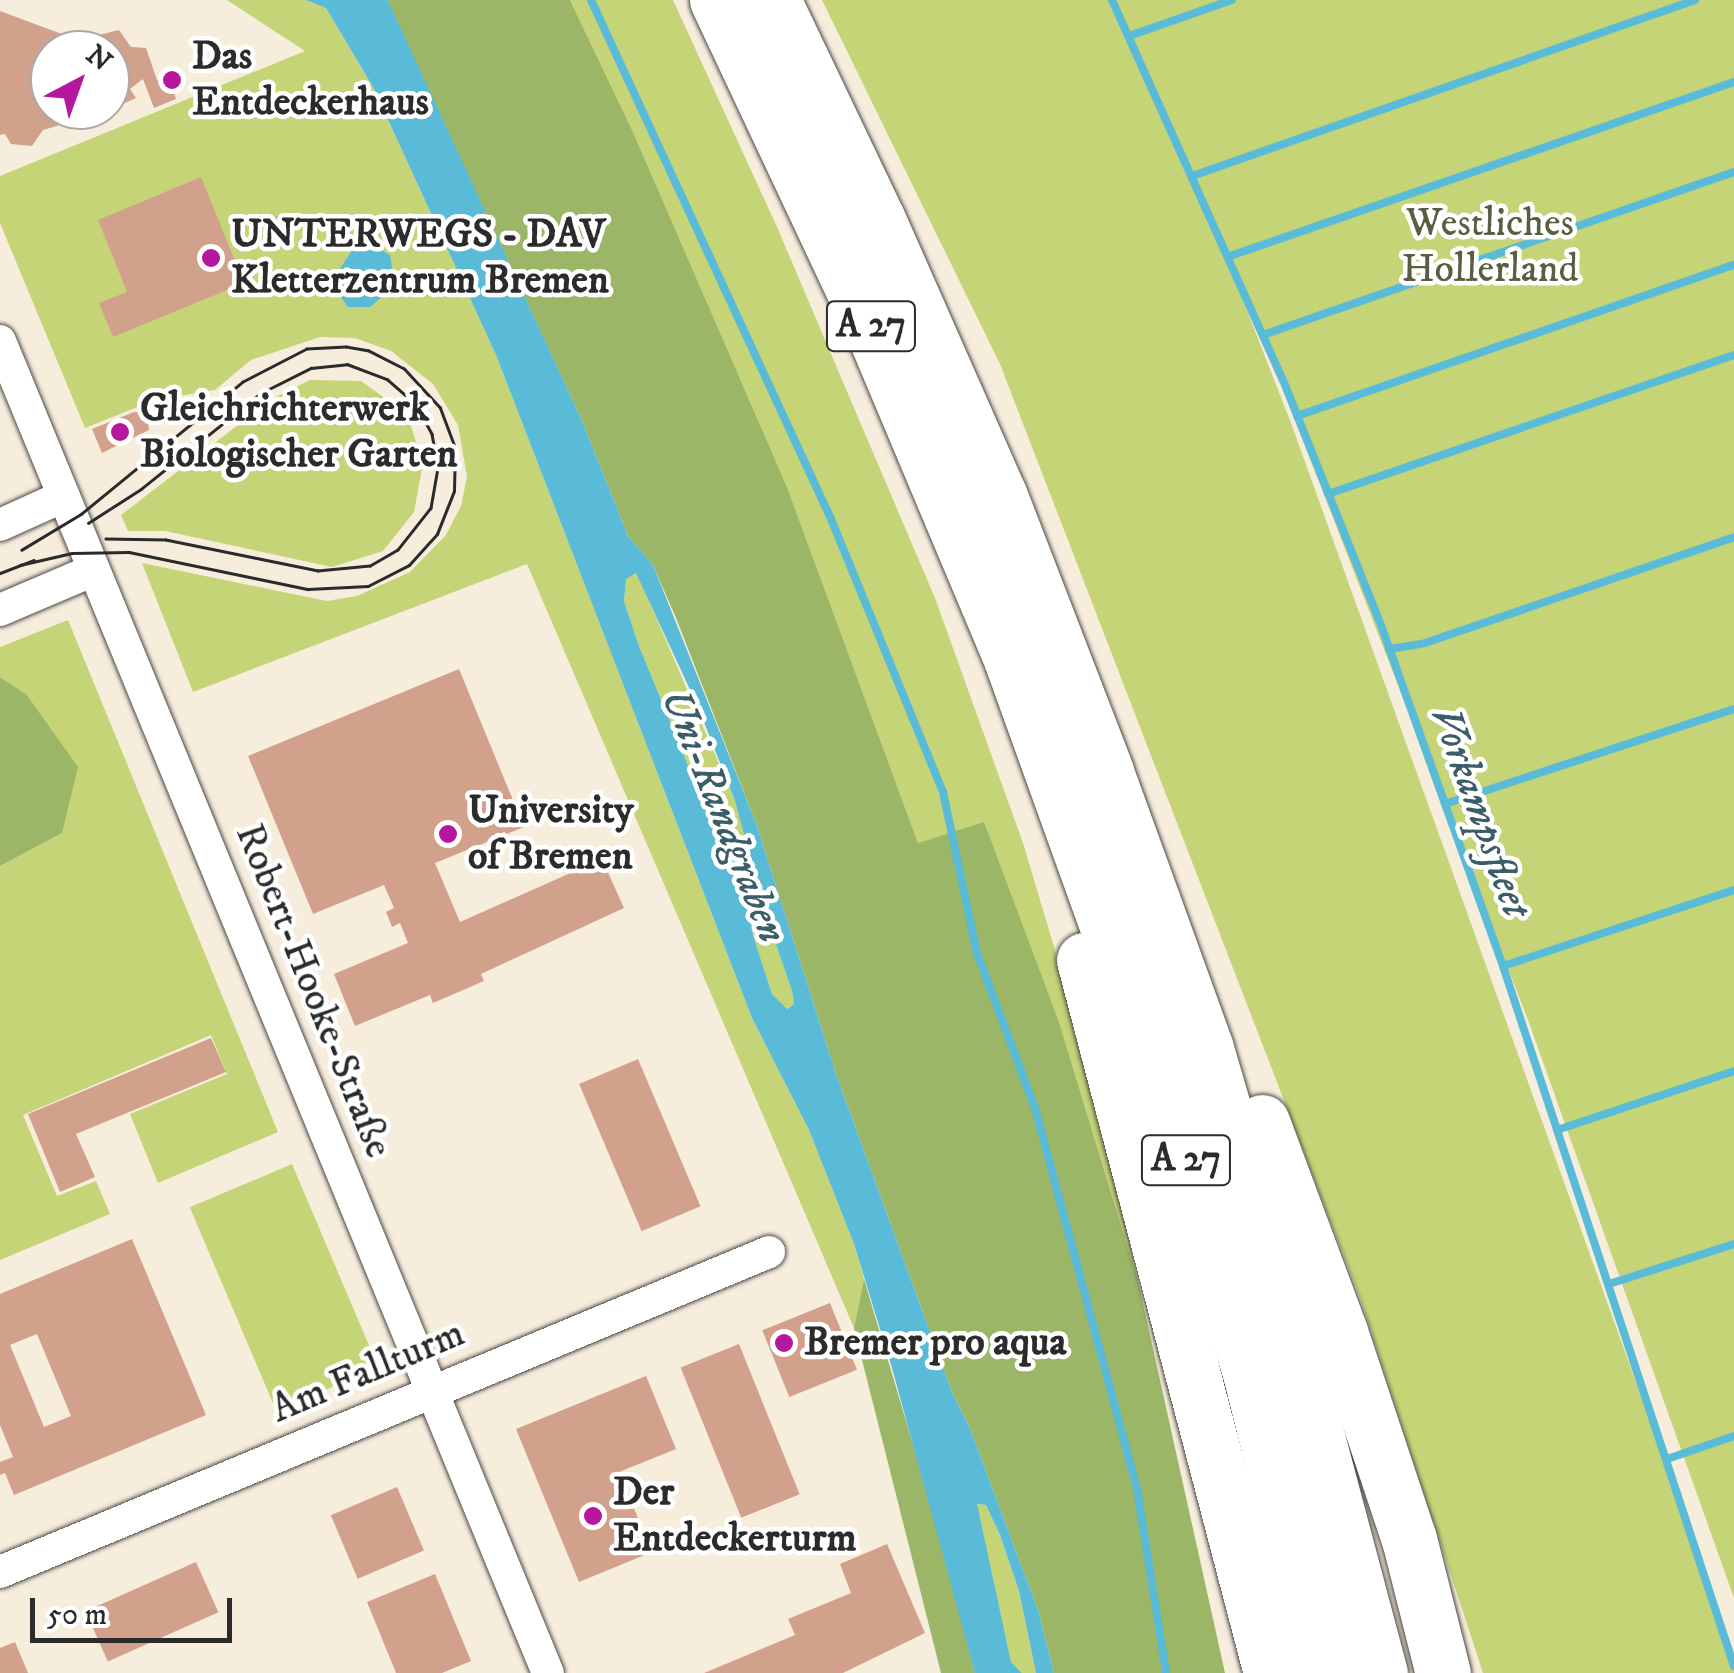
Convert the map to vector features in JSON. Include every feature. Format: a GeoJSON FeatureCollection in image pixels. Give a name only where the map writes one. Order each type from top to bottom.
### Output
{"type":"FeatureCollection","features":[{"type":"Feature","properties":{"kind":"highway","name":"A 27"},"geometry":{"type":"LineString","coordinates":[[717,0],[878,340],[1010,659],[1128,984],[1251,1377],[1324,1673]]}},
{"type":"Feature","properties":{"kind":"highway","name":"A 27"},"geometry":{"type":"LineString","coordinates":[[773,0],[870,202],[999,494],[1132,844],[1212,1068],[1290,1335],[1380,1673]]}},
{"type":"Feature","properties":{"kind":"highway"},"geometry":{"type":"LineString","coordinates":[[1010,659],[1010,725],[1048,834],[1211,1434],[1271,1673]]}},
{"type":"Feature","properties":{"kind":"highway"},"geometry":{"type":"LineString","coordinates":[[1132,844],[1232,1040],[1340,1332],[1409,1539],[1443,1673]]}},
{"type":"Feature","properties":{"kind":"highway"},"geometry":{"type":"LineString","coordinates":[[1211,1434],[1203,1464],[1243,1673]]}},
{"type":"Feature","properties":{"kind":"highway"},"geometry":{"type":"LineString","coordinates":[[1409,1539],[1451,1630],[1464,1673]]}},
{"type":"Feature","properties":{"kind":"street","name":"Robert-Hooke-Straße"},"geometry":{"type":"LineString","coordinates":[[0,340],[548,1673]]}},
{"type":"Feature","properties":{"kind":"street"},"geometry":{"type":"LineString","coordinates":[[0,525],[64,496]]}},
{"type":"Feature","properties":{"kind":"street"},"geometry":{"type":"LineString","coordinates":[[0,610],[94,570]]}},
{"type":"Feature","properties":{"kind":"street","name":"Am Fallturm"},"geometry":{"type":"LineString","coordinates":[[0,1572],[769,1252]]}},
{"type":"Feature","properties":{"kind":"green space"},"geometry":{"type":"Polygon","coordinates":[[[227,0],[306,0],[326,8],[373,87],[496,355],[752,1018],[809,1130],[854,1244],[864,1279],[854,1328],[527,564],[193,692],[142,563],[327,601],[357,596],[410,572],[446,535],[461,506],[467,477],[458,425],[433,384],[391,351],[355,338],[320,337],[251,360],[215,390],[155,400],[85,428],[0,223],[0,176],[112,130],[130,130],[130,123],[305,51],[227,0]]]}},
{"type":"Feature","properties":{"kind":"green space"},"geometry":{"type":"Polygon","coordinates":[[[387,0],[570,0],[633,132],[787,487],[918,843],[984,822],[1059,1022],[1138,1281],[1225,1673],[1054,1673],[1038,1610],[969,1426],[952,1392],[836,1074],[756,823],[676,618],[653,565],[628,536],[583,423],[387,0]]]}},
{"type":"Feature","properties":{"kind":"green space"},"geometry":{"type":"Polygon","coordinates":[[[570,0],[673,0],[777,227],[935,598],[1023,843],[1096,1087],[1138,1281],[1059,1022],[983,823],[918,843],[787,487],[633,132],[570,0]]]}},
{"type":"Feature","properties":{"kind":"green space"},"geometry":{"type":"Polygon","coordinates":[[[822,0],[1108,0],[1226,257],[1291,423],[1734,1655],[1734,1673],[1483,1673],[1361,1300],[1000,364],[822,0]]]}},
{"type":"Feature","properties":{"kind":"green space","name":"Westliches Hollerland"},"geometry":{"type":"Polygon","coordinates":[[[1112,0],[1734,0],[1734,1598],[1528,1020],[1244,289],[1112,0]]]}},
{"type":"Feature","properties":{"kind":"green space"},"geometry":{"type":"Polygon","coordinates":[[[310,380],[361,381],[407,414],[423,463],[414,512],[383,551],[332,567],[165,531],[128,531],[121,515],[272,399],[310,380]]]}},
{"type":"Feature","properties":{"kind":"green space"},"geometry":{"type":"Polygon","coordinates":[[[637,573],[735,801],[751,861],[749,871],[739,873],[705,807],[639,646],[624,601],[626,578],[637,573]]]}},
{"type":"Feature","properties":{"kind":"green space"},"geometry":{"type":"Polygon","coordinates":[[[68,620],[278,1132],[158,1183],[130,1114],[227,1074],[211,1035],[23,1115],[57,1196],[96,1181],[110,1214],[0,1260],[0,866],[62,833],[26,694],[0,677],[0,647],[68,620]]]}},
{"type":"Feature","properties":{"kind":"green space"},"geometry":{"type":"Polygon","coordinates":[[[0,677],[26,694],[78,767],[62,833],[0,866],[0,677]]]}},
{"type":"Feature","properties":{"kind":"green space"},"geometry":{"type":"Polygon","coordinates":[[[754,900],[762,904],[792,991],[794,1004],[786,1009],[772,994],[753,935],[746,906],[754,900]]]}},
{"type":"Feature","properties":{"kind":"green space"},"geometry":{"type":"Polygon","coordinates":[[[292,1164],[378,1367],[276,1411],[190,1207],[292,1164]]]}},
{"type":"Feature","properties":{"kind":"green space"},"geometry":{"type":"Polygon","coordinates":[[[864,1279],[943,1546],[975,1673],[941,1673],[854,1328],[864,1279]]]}},
{"type":"Feature","properties":{"kind":"green space"},"geometry":{"type":"Polygon","coordinates":[[[976,1504],[986,1505],[1000,1535],[1019,1591],[1036,1673],[1022,1673],[1011,1662],[976,1504]]]}},
{"type":"Feature","properties":{"kind":"water"},"geometry":{"type":"Polygon","coordinates":[[[306,0],[387,0],[390,5],[583,423],[628,536],[653,565],[756,823],[836,1074],[952,1392],[969,1426],[1038,1610],[1054,1673],[1036,1673],[1019,1591],[1000,1535],[986,1505],[977,1504],[1011,1662],[1022,1673],[975,1673],[854,1244],[809,1130],[752,1018],[496,355],[373,87],[326,8],[306,0]],[[636,573],[626,579],[624,601],[639,646],[705,807],[739,873],[748,871],[751,861],[735,801],[698,707],[636,573]],[[754,900],[747,906],[753,935],[772,994],[787,1009],[794,1004],[792,991],[762,904],[754,900]]]}},
{"type":"Feature","properties":{"kind":"water"},"geometry":{"type":"Polygon","coordinates":[[[371,244],[390,255],[395,286],[370,307],[348,307],[338,293],[341,267],[351,252],[371,244]]]}},
{"type":"Feature","properties":{"kind":"building"},"geometry":{"type":"Polygon","coordinates":[[[0,11],[51,30],[30,30],[30,130],[43,130],[32,146],[11,144],[5,134],[0,135],[0,11]]]}},
{"type":"Feature","properties":{"kind":"building"},"geometry":{"type":"Polygon","coordinates":[[[130,46],[146,48],[157,80],[168,75],[176,99],[154,108],[143,79],[130,89],[130,46]]]}},
{"type":"Feature","properties":{"kind":"building","name":"UNTERWEGS - DAV Kletterzentrum Bremen"},"geometry":{"type":"Polygon","coordinates":[[[201,177],[244,283],[113,337],[99,303],[127,292],[98,220],[201,177]]]}},
{"type":"Feature","properties":{"kind":"building"},"geometry":{"type":"Polygon","coordinates":[[[282,214],[293,243],[273,251],[261,222],[282,214]]]}},
{"type":"Feature","properties":{"kind":"building","name":"Gleichrichterwerk Biologischer Garten"},"geometry":{"type":"Polygon","coordinates":[[[134,412],[147,413],[149,430],[102,453],[92,429],[134,412]]]}},
{"type":"Feature","properties":{"kind":"building"},"geometry":{"type":"Polygon","coordinates":[[[459,669],[524,827],[435,863],[460,922],[602,859],[624,908],[481,974],[484,981],[433,1003],[430,995],[355,1026],[334,974],[408,943],[400,923],[392,927],[386,912],[394,908],[384,885],[313,914],[248,756],[459,669]]]}},
{"type":"Feature","properties":{"kind":"building"},"geometry":{"type":"Polygon","coordinates":[[[211,1038],[226,1072],[76,1134],[95,1177],[60,1192],[28,1114],[211,1038]]]}},
{"type":"Feature","properties":{"kind":"building"},"geometry":{"type":"Polygon","coordinates":[[[638,1059],[701,1206],[642,1231],[579,1084],[638,1059]]]}},
{"type":"Feature","properties":{"kind":"building"},"geometry":{"type":"Polygon","coordinates":[[[132,1239],[206,1415],[14,1495],[5,1473],[0,1475],[0,1462],[13,1457],[0,1425],[0,1294],[132,1239]],[[37,1334],[10,1345],[44,1427],[71,1416],[37,1334]]]}},
{"type":"Feature","properties":{"kind":"building"},"geometry":{"type":"Polygon","coordinates":[[[830,1303],[857,1370],[789,1397],[762,1330],[830,1303]]]}},
{"type":"Feature","properties":{"kind":"building"},"geometry":{"type":"Polygon","coordinates":[[[739,1344],[800,1494],[741,1518],[681,1368],[739,1344]]]}},
{"type":"Feature","properties":{"kind":"building"},"geometry":{"type":"Polygon","coordinates":[[[646,1376],[676,1449],[619,1472],[652,1552],[579,1582],[516,1429],[646,1376]]]}},
{"type":"Feature","properties":{"kind":"building"},"geometry":{"type":"Polygon","coordinates":[[[397,1487],[424,1551],[358,1579],[331,1515],[397,1487]]]}},
{"type":"Feature","properties":{"kind":"building"},"geometry":{"type":"Polygon","coordinates":[[[887,1544],[925,1633],[843,1673],[704,1673],[795,1635],[788,1619],[851,1593],[840,1564],[887,1544]]]}},
{"type":"Feature","properties":{"kind":"building"},"geometry":{"type":"Polygon","coordinates":[[[196,1562],[218,1612],[108,1661],[85,1611],[196,1562]]]}},
{"type":"Feature","properties":{"kind":"building"},"geometry":{"type":"Polygon","coordinates":[[[435,1574],[471,1661],[442,1673],[396,1673],[367,1602],[435,1574]]]}},
{"type":"Feature","properties":{"kind":"building"},"geometry":{"type":"Polygon","coordinates":[[[15,1642],[28,1673],[0,1673],[0,1648],[15,1642]]]}},
{"type":"Feature","properties":{"kind":"waterway"},"geometry":{"type":"LineString","coordinates":[[591,0],[831,519],[943,792],[977,953],[1035,1108],[1137,1489],[1166,1673]]}},
{"type":"Feature","properties":{"kind":"waterway","name":"Vorkampsfleet"},"geometry":{"type":"LineString","coordinates":[[1112,0],[1283,380],[1382,628],[1503,966],[1734,1666]]}},
{"type":"Feature","properties":{"kind":"waterway"},"geometry":{"type":"LineString","coordinates":[[1129,36],[1232,0]]}},
{"type":"Feature","properties":{"kind":"waterway"},"geometry":{"type":"LineString","coordinates":[[1195,175],[1695,0]]}},
{"type":"Feature","properties":{"kind":"waterway"},"geometry":{"type":"LineString","coordinates":[[1230,256],[1734,82]]}},
{"type":"Feature","properties":{"kind":"waterway"},"geometry":{"type":"LineString","coordinates":[[1263,335],[1734,172]]}},
{"type":"Feature","properties":{"kind":"waterway"},"geometry":{"type":"LineString","coordinates":[[1297,416],[1734,265]]}},
{"type":"Feature","properties":{"kind":"waterway"},"geometry":{"type":"LineString","coordinates":[[1328,494],[1734,355]]}},
{"type":"Feature","properties":{"kind":"waterway"},"geometry":{"type":"LineString","coordinates":[[1389,649],[1425,643],[1734,537]]}},
{"type":"Feature","properties":{"kind":"waterway"},"geometry":{"type":"LineString","coordinates":[[1445,804],[1734,709]]}},
{"type":"Feature","properties":{"kind":"waterway"},"geometry":{"type":"LineString","coordinates":[[1503,966],[1734,890]]}},
{"type":"Feature","properties":{"kind":"waterway"},"geometry":{"type":"LineString","coordinates":[[1557,1130],[1734,1071]]}},
{"type":"Feature","properties":{"kind":"waterway"},"geometry":{"type":"LineString","coordinates":[[1609,1284],[1734,1244]]}},
{"type":"Feature","properties":{"kind":"waterway"},"geometry":{"type":"LineString","coordinates":[[1667,1459],[1734,1436]]}},
{"type":"Feature","properties":{"kind":"tram line"},"geometry":{"type":"LineString","coordinates":[[20,565],[72,553],[129,552],[308,589],[368,586],[409,565],[437,534],[454,491],[455,448],[440,408],[404,369],[369,351],[346,347],[307,349],[243,382],[82,514],[22,550]]}},
{"type":"Feature","properties":{"kind":"tram line"},"geometry":{"type":"LineString","coordinates":[[88,523],[141,489],[261,393],[311,368],[347,364],[387,379],[415,403],[432,434],[438,468],[431,508],[398,550],[370,566],[318,571],[166,540],[106,539]]}},
{"type":"Feature","properties":{"kind":"tram line"},"geometry":{"type":"LineString","coordinates":[[0,573],[34,560]]}},
{"type":"Feature","properties":{"kind":"place","name":"Das Entdeckerhaus"},"geometry":{"type":"Point","coordinates":[172,80]}},
{"type":"Feature","properties":{"kind":"place","name":"UNTERWEGS - DAV Kletterzentrum Bremen"},"geometry":{"type":"Point","coordinates":[211,258]}},
{"type":"Feature","properties":{"kind":"place","name":"Gleichrichterwerk Biologischer Garten"},"geometry":{"type":"Point","coordinates":[120,432]}},
{"type":"Feature","properties":{"kind":"place","name":"University of Bremen"},"geometry":{"type":"Point","coordinates":[448,834]}},
{"type":"Feature","properties":{"kind":"place","name":"Bremer pro aqua"},"geometry":{"type":"Point","coordinates":[784,1343]}},
{"type":"Feature","properties":{"kind":"place","name":"Der Entdeckerturm"},"geometry":{"type":"Point","coordinates":[593,1516]}},
{"type":"Feature","properties":{"kind":"water label","name":"Uni-Randgraben"},"geometry":{"type":"Point","coordinates":[723,816]}}]}
